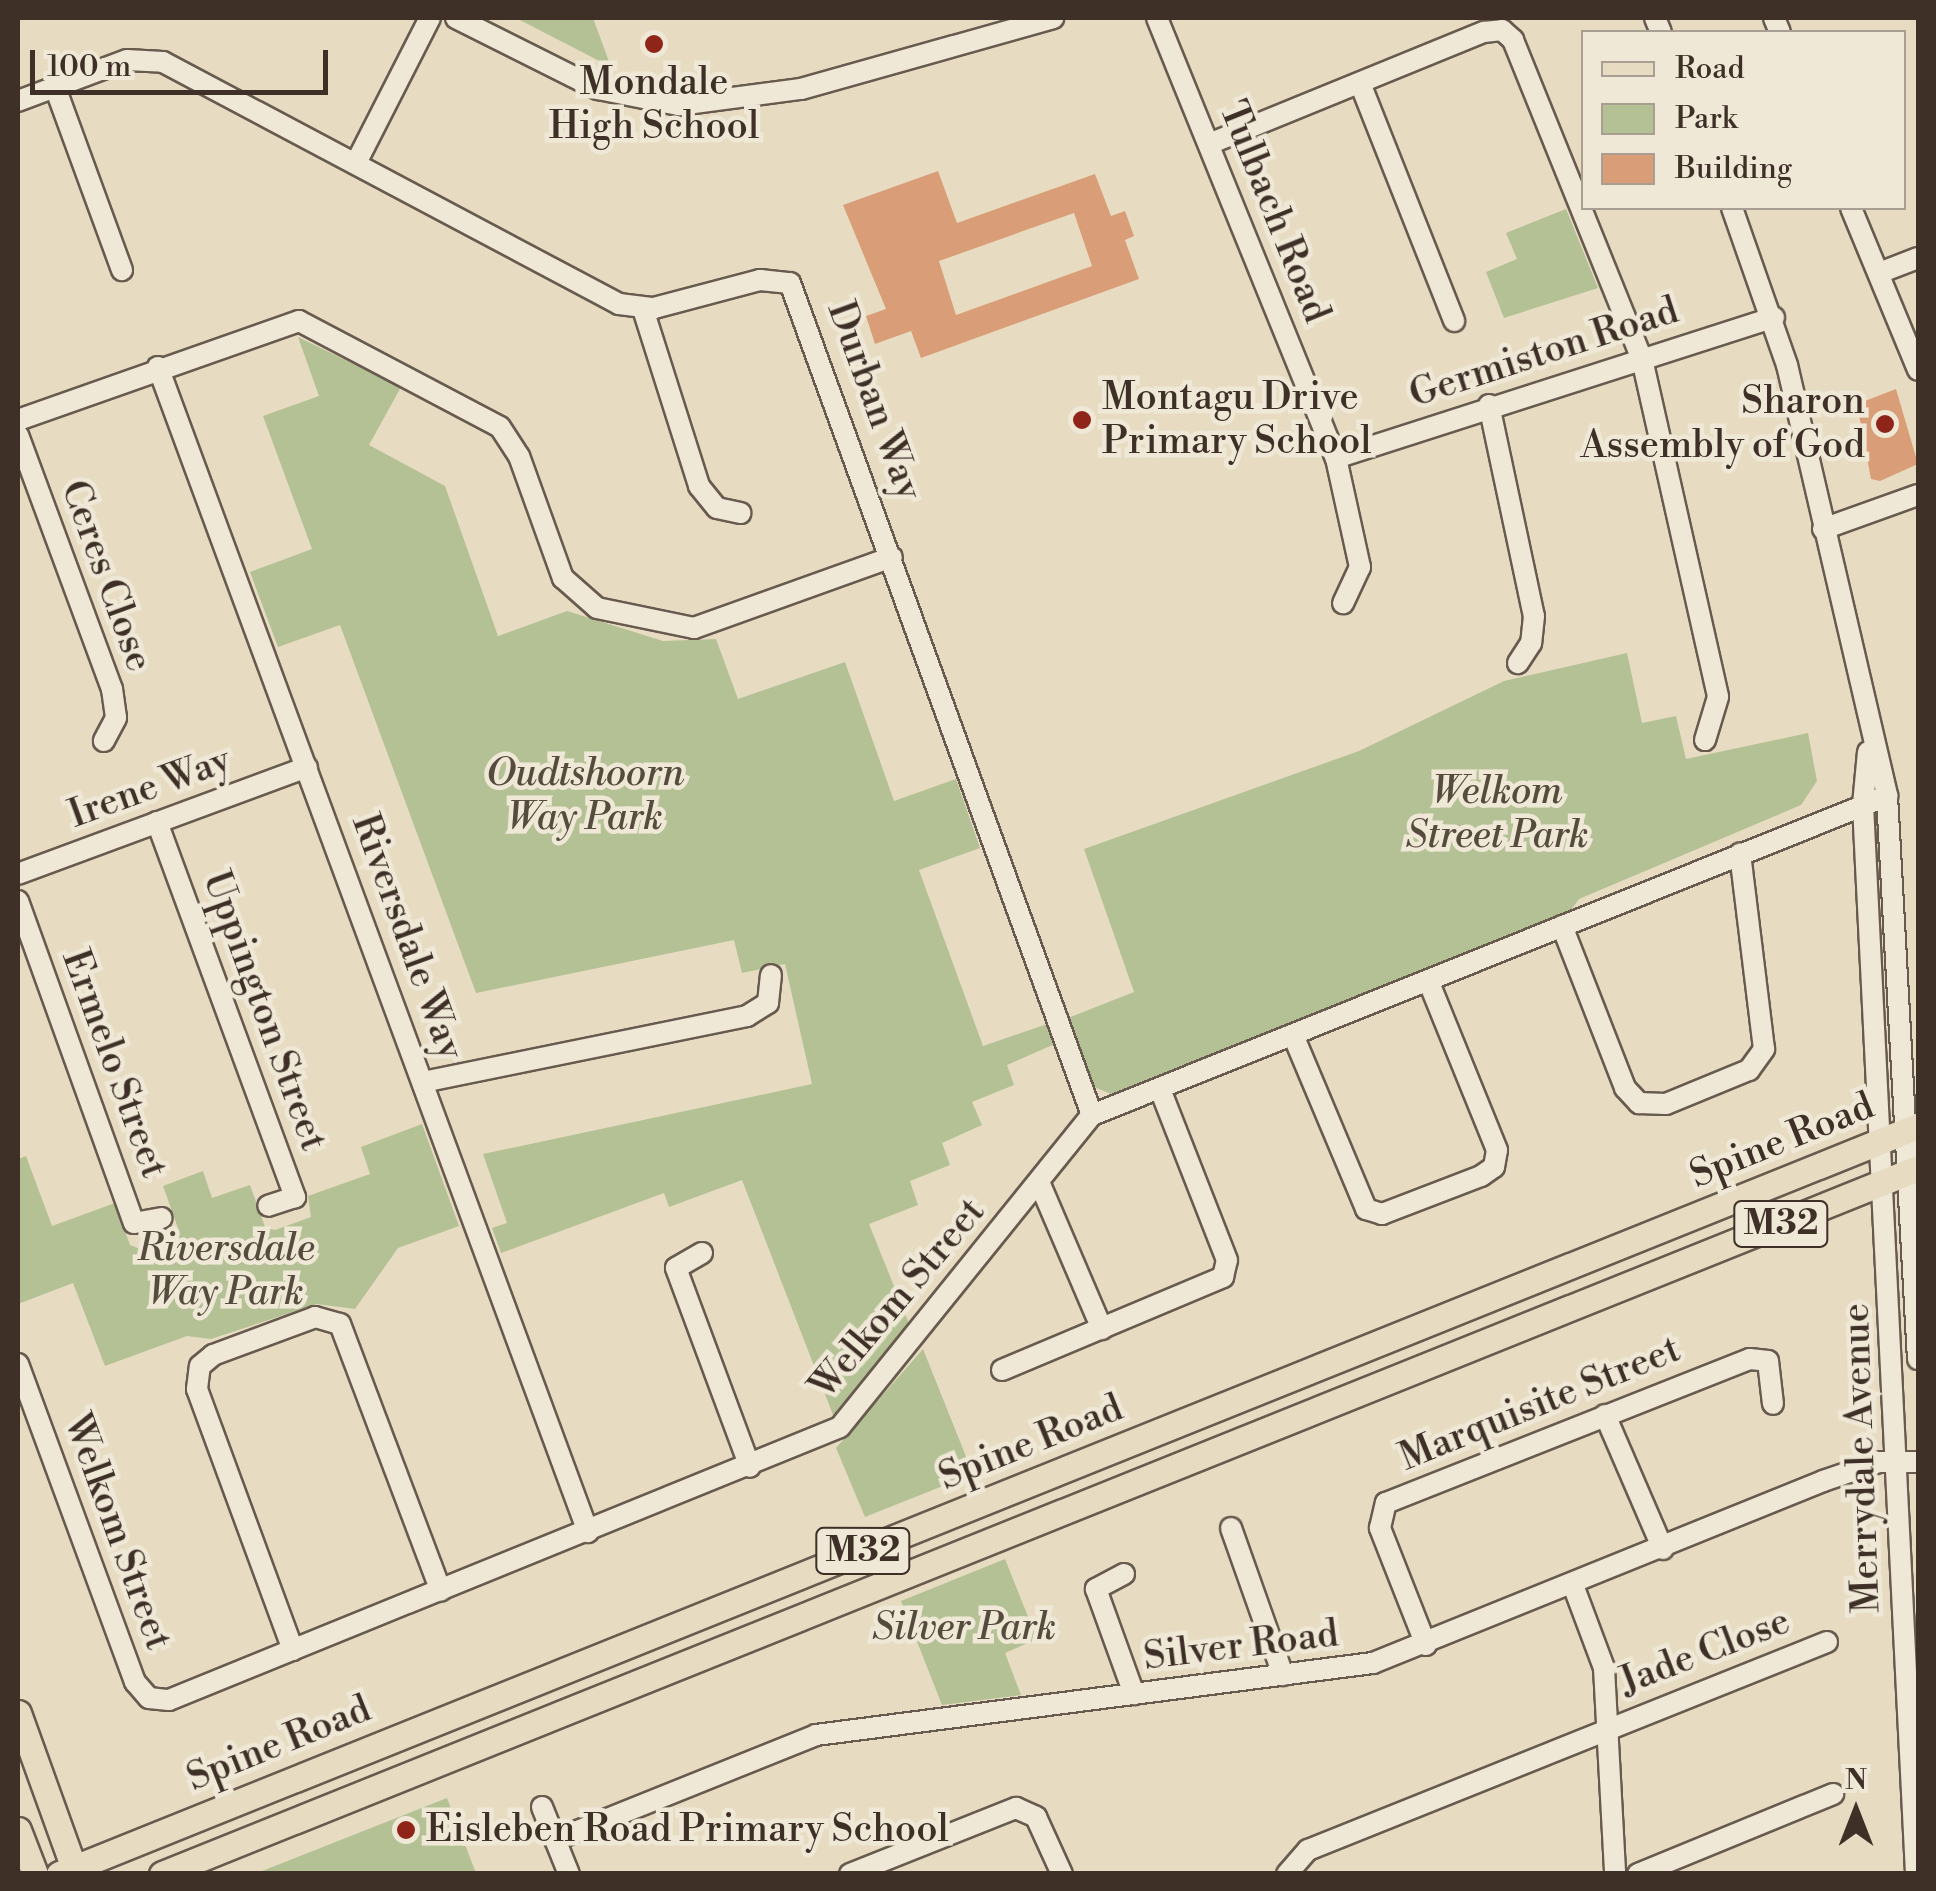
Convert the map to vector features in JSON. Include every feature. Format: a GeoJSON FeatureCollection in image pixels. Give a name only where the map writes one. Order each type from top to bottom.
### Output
{"type":"FeatureCollection","features":[{"type":"Feature","properties":{"kind":"main road","name":"Spine Road"},"geometry":{"type":"LineString","coordinates":[[70,1871],[1913,1128]]}},
{"type":"Feature","properties":{"kind":"main road","name":"Spine Road"},"geometry":{"type":"LineString","coordinates":[[162,1874],[1914,1170]]}},
{"type":"Feature","properties":{"kind":"main road"},"geometry":{"type":"LineString","coordinates":[[18,1713],[70,1871]]}},
{"type":"Feature","properties":{"kind":"main road"},"geometry":{"type":"LineString","coordinates":[[18,1830],[35,1874]]}},
{"type":"Feature","properties":{"kind":"street"},"geometry":{"type":"LineString","coordinates":[[356,163],[430,18]]}},
{"type":"Feature","properties":{"kind":"street"},"geometry":{"type":"LineString","coordinates":[[456,18],[598,90],[679,105],[802,89],[1054,18]]}},
{"type":"Feature","properties":{"kind":"street","name":"Tulbach Road"},"geometry":{"type":"LineString","coordinates":[[1158,18],[1336,458],[1360,567],[1343,603]]}},
{"type":"Feature","properties":{"kind":"street"},"geometry":{"type":"LineString","coordinates":[[1209,144],[1484,32],[1502,30],[1520,51],[1581,205]]}},
{"type":"Feature","properties":{"kind":"street"},"geometry":{"type":"LineString","coordinates":[[18,101],[128,60],[163,62],[619,304],[643,309],[699,486],[717,508],[740,513]]}},
{"type":"Feature","properties":{"kind":"street"},"geometry":{"type":"LineString","coordinates":[[1360,84],[1454,321]]}},
{"type":"Feature","properties":{"kind":"street"},"geometry":{"type":"LineString","coordinates":[[55,87],[122,270]]}},
{"type":"Feature","properties":{"kind":"street"},"geometry":{"type":"LineString","coordinates":[[1583,210],[1642,359],[1718,697],[1706,740]]}},
{"type":"Feature","properties":{"kind":"street","name":"Merrydale Avenue"},"geometry":{"type":"LineString","coordinates":[[1733,210],[1774,317],[1870,741],[1887,796],[1913,1128],[1918,1359]]}},
{"type":"Feature","properties":{"kind":"street"},"geometry":{"type":"LineString","coordinates":[[1853,210],[1918,370]]}},
{"type":"Feature","properties":{"kind":"street"},"geometry":{"type":"LineString","coordinates":[[1879,274],[1918,258]]}},
{"type":"Feature","properties":{"kind":"street","name":"Durban Way"},"geometry":{"type":"LineString","coordinates":[[643,309],[760,280],[790,283],[1092,1115]]}},
{"type":"Feature","properties":{"kind":"street","name":"Germiston Road"},"geometry":{"type":"LineString","coordinates":[[1336,458],[1774,317]]}},
{"type":"Feature","properties":{"kind":"street"},"geometry":{"type":"LineString","coordinates":[[18,420],[299,321],[486,415],[519,456],[564,578],[597,608],[694,628],[892,557]]}},
{"type":"Feature","properties":{"kind":"street","name":"Riversdale Way"},"geometry":{"type":"LineString","coordinates":[[158,368],[588,1532]]}},
{"type":"Feature","properties":{"kind":"street"},"geometry":{"type":"LineString","coordinates":[[1489,406],[1534,616],[1532,643],[1518,663]]}},
{"type":"Feature","properties":{"kind":"street","name":"Ceres Close"},"geometry":{"type":"LineString","coordinates":[[18,435],[112,689],[116,718],[104,741]]}},
{"type":"Feature","properties":{"kind":"street"},"geometry":{"type":"LineString","coordinates":[[1823,530],[1918,495]]}},
{"type":"Feature","properties":{"kind":"street","name":"Merrydale Avenue"},"geometry":{"type":"LineString","coordinates":[[1870,741],[1863,804],[1882,1141],[1908,1462],[1916,1874]]}},
{"type":"Feature","properties":{"kind":"street","name":"Irene Way"},"geometry":{"type":"LineString","coordinates":[[18,874],[307,767]]}},
{"type":"Feature","properties":{"kind":"street"},"geometry":{"type":"LineString","coordinates":[[1092,1115],[1887,796]]}},
{"type":"Feature","properties":{"kind":"street","name":"Uppington Street"},"geometry":{"type":"LineString","coordinates":[[156,822],[296,1197],[268,1206]]}},
{"type":"Feature","properties":{"kind":"street"},"geometry":{"type":"LineString","coordinates":[[1562,926],[1632,1098],[1648,1107],[1749,1070],[1764,1049],[1740,853]]}},
{"type":"Feature","properties":{"kind":"street","name":"Ermelo Street"},"geometry":{"type":"LineString","coordinates":[[18,901],[134,1224],[162,1218]]}},
{"type":"Feature","properties":{"kind":"street"},"geometry":{"type":"LineString","coordinates":[[422,1082],[747,1016],[768,1003],[771,975]]}},
{"type":"Feature","properties":{"kind":"street"},"geometry":{"type":"LineString","coordinates":[[1293,1035],[1370,1212],[1481,1176],[1494,1167],[1497,1150],[1428,980]]}},
{"type":"Feature","properties":{"kind":"street"},"geometry":{"type":"LineString","coordinates":[[1002,1370],[1215,1284],[1227,1266],[1160,1089]]}},
{"type":"Feature","properties":{"kind":"street","name":"Welkom Street"},"geometry":{"type":"LineString","coordinates":[[18,1364],[143,1694],[168,1700],[750,1467],[851,1418],[1092,1115]]}},
{"type":"Feature","properties":{"kind":"street"},"geometry":{"type":"LineString","coordinates":[[1038,1182],[1102,1329]]}},
{"type":"Feature","properties":{"kind":"street"},"geometry":{"type":"LineString","coordinates":[[702,1253],[676,1268],[750,1467]]}},
{"type":"Feature","properties":{"kind":"street"},"geometry":{"type":"LineString","coordinates":[[293,1650],[198,1389],[200,1366],[213,1356],[316,1317],[340,1324],[441,1591]]}},
{"type":"Feature","properties":{"kind":"street","name":"Marquisite Street"},"geometry":{"type":"LineString","coordinates":[[1426,1645],[1380,1528],[1380,1508],[1759,1358],[1768,1361],[1773,1404]]}},
{"type":"Feature","properties":{"kind":"street"},"geometry":{"type":"LineString","coordinates":[[1605,1416],[1663,1549]]}},
{"type":"Feature","properties":{"kind":"street","name":"Silver Road"},"geometry":{"type":"LineString","coordinates":[[555,1840],[816,1735],[1373,1664],[1823,1481],[1908,1462]]}},
{"type":"Feature","properties":{"kind":"street"},"geometry":{"type":"LineString","coordinates":[[1230,1528],[1283,1675]]}},
{"type":"Feature","properties":{"kind":"street"},"geometry":{"type":"LineString","coordinates":[[1124,1574],[1096,1592],[1134,1694]]}},
{"type":"Feature","properties":{"kind":"street"},"geometry":{"type":"LineString","coordinates":[[1573,1585],[1604,1668],[1615,1874]]}},
{"type":"Feature","properties":{"kind":"street","name":"Jade Close"},"geometry":{"type":"LineString","coordinates":[[1287,1874],[1308,1850],[1826,1642]]}},
{"type":"Feature","properties":{"kind":"street"},"geometry":{"type":"LineString","coordinates":[[1638,1874],[1833,1794]]}},
{"type":"Feature","properties":{"kind":"street"},"geometry":{"type":"LineString","coordinates":[[542,1807],[569,1874]]}},
{"type":"Feature","properties":{"kind":"street"},"geometry":{"type":"LineString","coordinates":[[850,1874],[1016,1808],[1036,1817],[1062,1874]]}},
{"type":"Feature","properties":{"kind":"green space"},"geometry":{"type":"Polygon","coordinates":[[[516,18],[593,18],[611,67],[516,18]]]}},
{"type":"Feature","properties":{"kind":"green space"},"geometry":{"type":"Polygon","coordinates":[[[1566,209],[1598,288],[1504,318],[1486,272],[1517,259],[1506,233],[1566,209]]]}},
{"type":"Feature","properties":{"kind":"green space","name":"Oudtshoorn Way Park"},"geometry":{"type":"Polygon","coordinates":[[[298,337],[401,387],[369,445],[445,486],[498,636],[567,611],[663,641],[716,639],[738,699],[845,662],[894,801],[956,779],[980,848],[919,870],[983,1046],[1050,1023],[1057,1043],[1007,1065],[1014,1085],[972,1102],[982,1125],[942,1143],[950,1165],[910,1181],[918,1205],[869,1224],[910,1326],[835,1420],[742,1180],[669,1207],[664,1193],[501,1253],[492,1228],[507,1223],[483,1154],[812,1084],[785,964],[742,973],[734,940],[476,993],[340,625],[278,647],[250,572],[312,549],[263,416],[319,396],[298,337]]]}},
{"type":"Feature","properties":{"kind":"green space","name":"Welkom Street Park"},"geometry":{"type":"Polygon","coordinates":[[[1627,653],[1642,723],[1676,716],[1686,759],[1808,733],[1817,781],[1801,805],[1579,899],[1571,910],[1111,1094],[1092,1086],[1068,1018],[1134,992],[1084,849],[1359,751],[1504,681],[1627,653]]]}},
{"type":"Feature","properties":{"kind":"green space","name":"Riversdale Way Park"},"geometry":{"type":"Polygon","coordinates":[[[422,1124],[459,1226],[398,1248],[355,1309],[317,1304],[211,1339],[187,1336],[105,1366],[73,1283],[18,1304],[18,1159],[26,1156],[52,1226],[115,1203],[130,1245],[140,1249],[179,1231],[163,1186],[203,1171],[212,1198],[250,1185],[265,1227],[275,1230],[311,1217],[308,1196],[370,1174],[361,1147],[422,1124]]]}},
{"type":"Feature","properties":{"kind":"green space"},"geometry":{"type":"Polygon","coordinates":[[[923,1349],[973,1474],[865,1517],[836,1448],[923,1349]]]}},
{"type":"Feature","properties":{"kind":"green space","name":"Silver Park"},"geometry":{"type":"Polygon","coordinates":[[[1005,1559],[1037,1639],[1005,1653],[1021,1695],[942,1705],[901,1601],[1005,1559]]]}},
{"type":"Feature","properties":{"kind":"green space","name":"Eisleben Road Primary School"},"geometry":{"type":"Polygon","coordinates":[[[447,1798],[476,1873],[257,1873],[447,1798]]]}},
{"type":"Feature","properties":{"kind":"building"},"geometry":{"type":"Polygon","coordinates":[[[938,171],[957,223],[1095,174],[1111,216],[1125,211],[1134,236],[1125,240],[1139,279],[921,358],[911,331],[875,344],[866,316],[886,309],[843,205],[938,171]],[[1074,213],[939,261],[956,315],[1092,266],[1074,213]]]}},
{"type":"Feature","properties":{"kind":"building","name":"Sharon Assembly of God"},"geometry":{"type":"Polygon","coordinates":[[[1896,389],[1918,464],[1880,481],[1871,479],[1857,404],[1896,389]]]}},
{"type":"Feature","properties":{"kind":"place","name":"Mondale High School"},"geometry":{"type":"Point","coordinates":[654,44]}},
{"type":"Feature","properties":{"kind":"place","name":"Montagu Drive Primary School"},"geometry":{"type":"Point","coordinates":[1082,420]}},
{"type":"Feature","properties":{"kind":"place","name":"Sharon Assembly of God"},"geometry":{"type":"Point","coordinates":[1885,424]}},
{"type":"Feature","properties":{"kind":"place","name":"Eisleben Road Primary School"},"geometry":{"type":"Point","coordinates":[406,1830]}}]}
